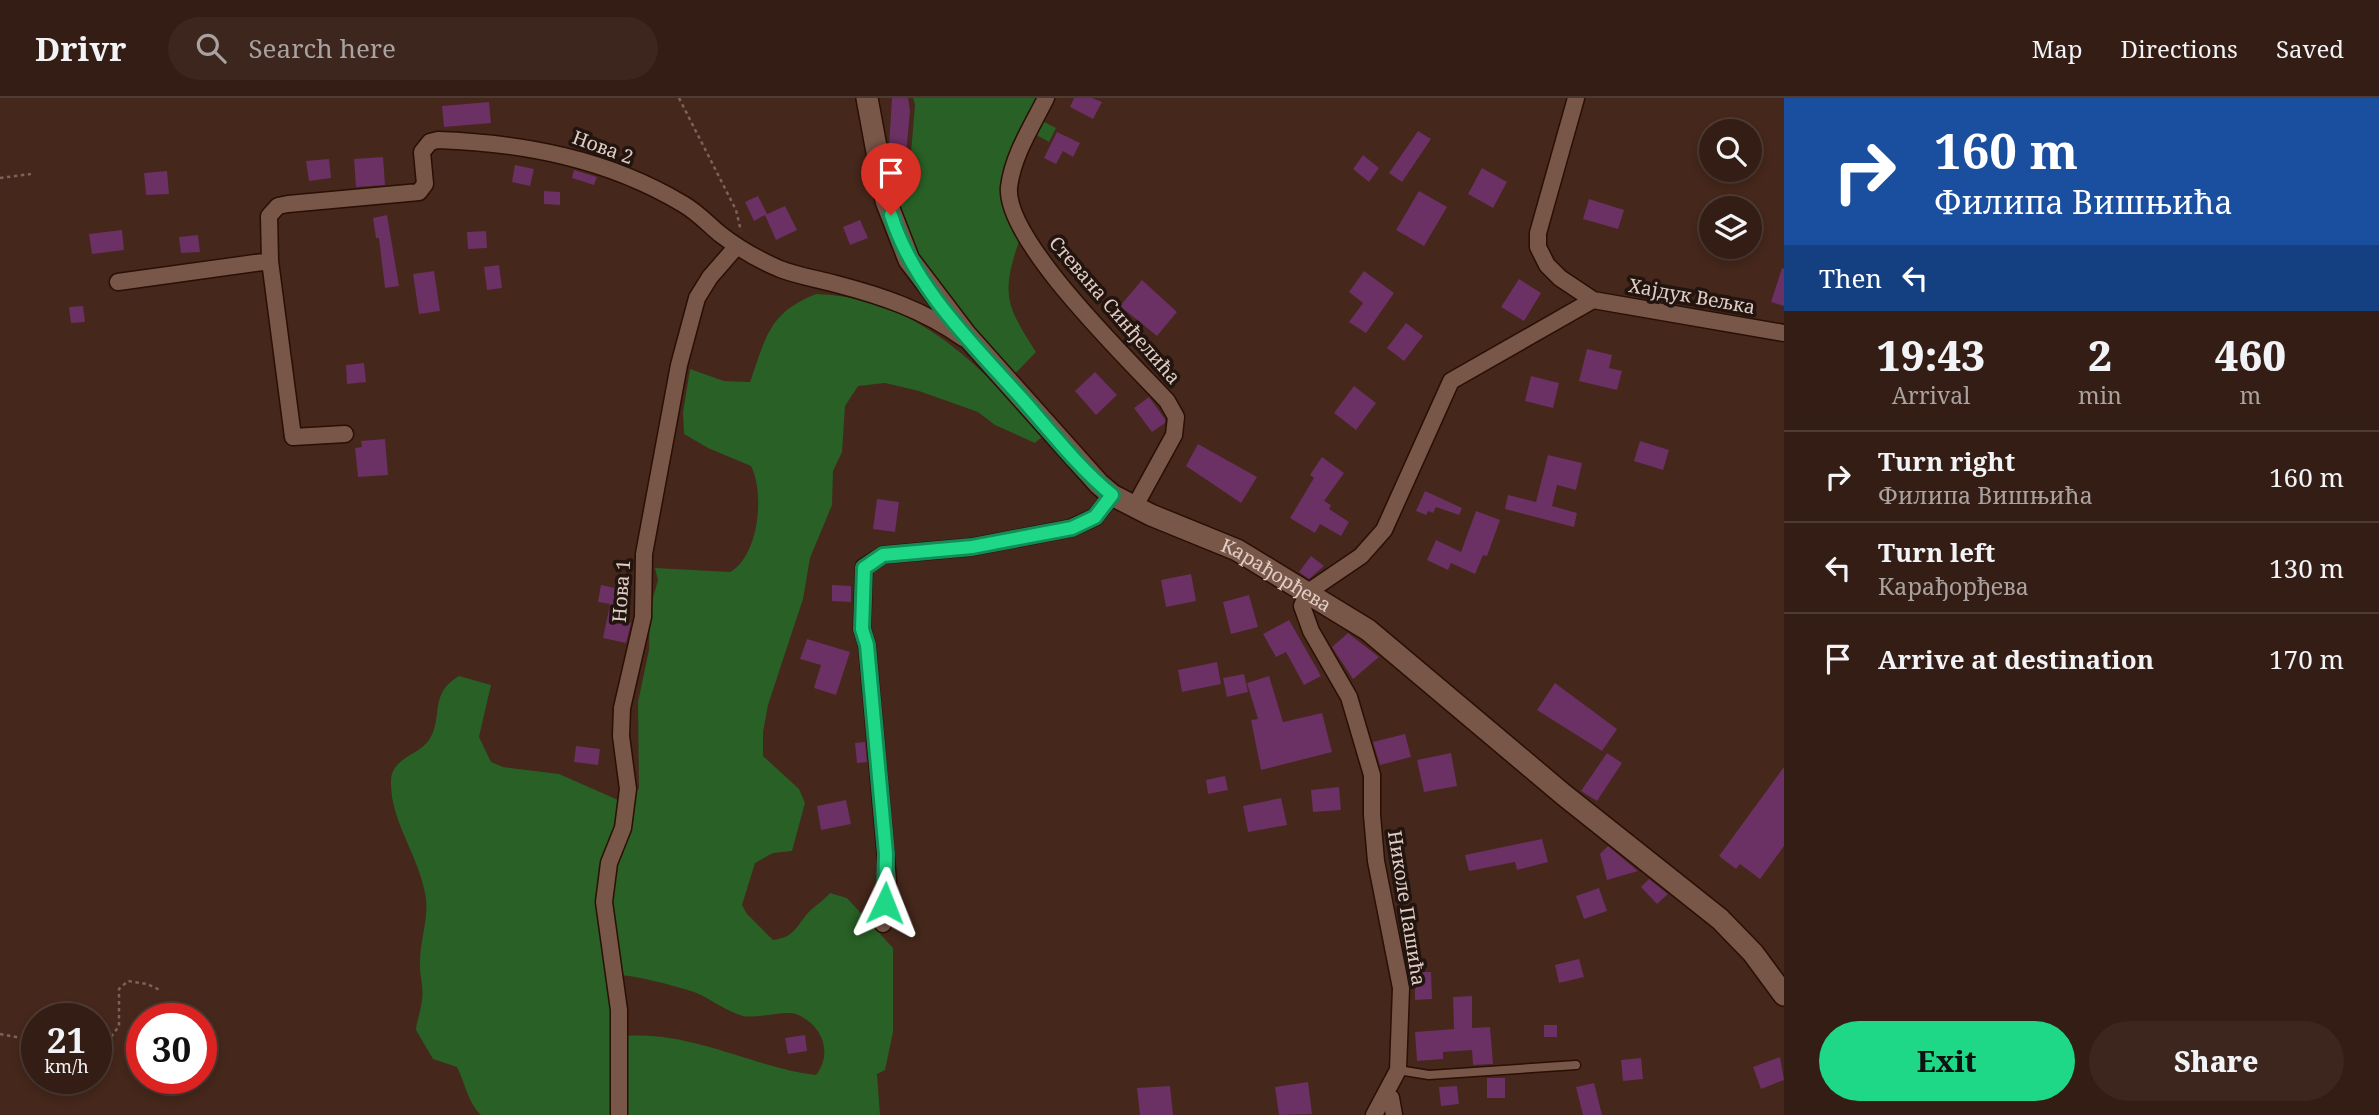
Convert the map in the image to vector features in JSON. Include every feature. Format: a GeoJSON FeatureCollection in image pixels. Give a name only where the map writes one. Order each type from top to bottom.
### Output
{"type":"FeatureCollection","features":[{"type":"Feature","properties":{"kind":"street","name":"Карађорђева"},"geometry":{"type":"LineString","coordinates":[[867,98],[886,201],[902,246],[919,275],[977,349],[1084,470],[1112,495],[1230,547],[1308,592],[1392,648],[1564,795],[1711,911],[1753,953],[1784,995]]}},
{"type":"Feature","properties":{"kind":"street","name":"Стевана Синђелића"},"geometry":{"type":"LineString","coordinates":[[1046,98],[1014,164],[1009,190],[1013,211],[1025,238],[1050,272],[1167,401],[1176,417],[1174,435],[1135,506]]}},
{"type":"Feature","properties":{"kind":"street"},"geometry":{"type":"LineString","coordinates":[[1308,592],[1361,556],[1384,530],[1451,381],[1593,300],[1560,278],[1547,265],[1538,247],[1538,233],[1574,99]]}},
{"type":"Feature","properties":{"kind":"street","name":"Нова 2"},"geometry":{"type":"LineString","coordinates":[[345,434],[293,437],[267,224],[272,209],[288,204],[419,192],[425,184],[422,152],[430,142],[438,140],[518,146],[561,153],[603,167],[683,204],[737,246],[790,273],[864,291],[933,317],[977,349]]}},
{"type":"Feature","properties":{"kind":"street","name":"Нова 1"},"geometry":{"type":"LineString","coordinates":[[619,1115],[620,1010],[604,902],[609,863],[623,828],[628,789],[621,736],[622,708],[643,617],[645,554],[679,365],[697,298],[710,277],[737,246]]}},
{"type":"Feature","properties":{"kind":"street"},"geometry":{"type":"LineString","coordinates":[[118,282],[270,261]]}},
{"type":"Feature","properties":{"kind":"street","name":"Хајдук Вељка"},"geometry":{"type":"LineString","coordinates":[[1593,300],[1784,333]]}},
{"type":"Feature","properties":{"kind":"street"},"geometry":{"type":"LineString","coordinates":[[883,925],[888,881],[868,656],[862,629],[864,568],[883,555],[972,547],[1072,528],[1095,517],[1112,495]]}},
{"type":"Feature","properties":{"kind":"street","name":"Николе Пашића"},"geometry":{"type":"LineString","coordinates":[[1308,592],[1302,606],[1303,613],[1349,697],[1372,775],[1371,815],[1376,861],[1401,988],[1398,1070],[1374,1115]]}},
{"type":"Feature","properties":{"kind":"street"},"geometry":{"type":"LineString","coordinates":[[1386,1093],[1391,1098],[1394,1115]]}},
{"type":"Feature","properties":{"kind":"lane"},"geometry":{"type":"LineString","coordinates":[[1398,1070],[1429,1075],[1576,1065]]}},
{"type":"Feature","properties":{"kind":"path"},"geometry":{"type":"LineString","coordinates":[[679,98],[736,210],[741,226],[737,246]]}},
{"type":"Feature","properties":{"kind":"path"},"geometry":{"type":"LineString","coordinates":[[0,178],[32,174]]}},
{"type":"Feature","properties":{"kind":"path"},"geometry":{"type":"LineString","coordinates":[[112,1036],[119,1026],[119,989],[128,981],[147,984],[160,990]]}},
{"type":"Feature","properties":{"kind":"path"},"geometry":{"type":"LineString","coordinates":[[0,1034],[21,1038]]}},
{"type":"Feature","properties":{"kind":"green space"},"geometry":{"type":"Polygon","coordinates":[[[913,98],[1040,98],[1007,215],[1019,241],[1010,275],[1010,299],[1018,322],[1036,352],[1007,382],[927,284],[890,195],[909,177],[915,105],[913,98]]]}},
{"type":"Feature","properties":{"kind":"green space"},"geometry":{"type":"Polygon","coordinates":[[[1040,120],[1056,128],[1049,142],[1033,133],[1040,120]]]}},
{"type":"Feature","properties":{"kind":"green space"},"geometry":{"type":"Polygon","coordinates":[[[816,294],[852,298],[885,307],[915,322],[970,361],[1042,437],[1035,443],[995,425],[978,412],[919,391],[885,383],[858,386],[845,406],[842,452],[833,471],[832,505],[810,558],[803,599],[768,705],[763,732],[763,756],[799,789],[805,803],[792,851],[773,853],[755,863],[742,905],[747,914],[773,940],[788,936],[830,893],[847,898],[893,948],[893,1032],[885,1070],[877,1074],[880,1115],[481,1115],[470,1099],[457,1067],[433,1059],[416,1030],[421,1007],[420,962],[426,901],[417,865],[395,810],[392,773],[400,762],[429,740],[436,723],[443,690],[459,676],[491,685],[479,737],[491,762],[503,767],[559,774],[625,803],[639,788],[638,702],[649,650],[650,608],[658,580],[655,568],[730,572],[740,564],[747,552],[757,523],[758,492],[751,466],[708,448],[684,434],[683,412],[690,369],[724,381],[750,382],[771,329],[778,319],[800,301],[816,294]],[[620,975],[626,1036],[675,1039],[816,1075],[821,1067],[824,1049],[819,1032],[796,1014],[743,1016],[694,992],[620,975]]]}},
{"type":"Feature","properties":{"kind":"building"},"geometry":{"type":"Polygon","coordinates":[[[892,98],[908,98],[910,111],[904,176],[895,176],[889,146],[892,98]]]}},
{"type":"Feature","properties":{"kind":"building"},"geometry":{"type":"Polygon","coordinates":[[[1074,98],[1092,98],[1102,102],[1093,119],[1070,107],[1074,98]]]}},
{"type":"Feature","properties":{"kind":"building"},"geometry":{"type":"Polygon","coordinates":[[[489,102],[491,123],[444,127],[442,106],[489,102]]]}},
{"type":"Feature","properties":{"kind":"building"},"geometry":{"type":"Polygon","coordinates":[[[1418,131],[1431,139],[1402,182],[1389,173],[1418,131]]]}},
{"type":"Feature","properties":{"kind":"building"},"geometry":{"type":"Polygon","coordinates":[[[1057,132],[1080,143],[1073,157],[1063,151],[1056,164],[1044,158],[1057,132]]]}},
{"type":"Feature","properties":{"kind":"building"},"geometry":{"type":"Polygon","coordinates":[[[1363,155],[1379,168],[1369,182],[1353,169],[1363,155]]]}},
{"type":"Feature","properties":{"kind":"building"},"geometry":{"type":"Polygon","coordinates":[[[383,157],[385,185],[356,187],[354,159],[383,157]]]}},
{"type":"Feature","properties":{"kind":"building"},"geometry":{"type":"Polygon","coordinates":[[[329,159],[331,178],[309,181],[306,161],[329,159]]]}},
{"type":"Feature","properties":{"kind":"building"},"geometry":{"type":"Polygon","coordinates":[[[515,165],[534,169],[530,186],[512,182],[515,165]]]}},
{"type":"Feature","properties":{"kind":"building"},"geometry":{"type":"Polygon","coordinates":[[[1482,168],[1507,182],[1493,208],[1468,194],[1482,168]]]}},
{"type":"Feature","properties":{"kind":"building"},"geometry":{"type":"Polygon","coordinates":[[[574,170],[597,177],[594,185],[572,178],[574,170]]]}},
{"type":"Feature","properties":{"kind":"building"},"geometry":{"type":"Polygon","coordinates":[[[167,171],[169,194],[146,195],[144,173],[167,171]]]}},
{"type":"Feature","properties":{"kind":"building"},"geometry":{"type":"Polygon","coordinates":[[[544,191],[560,192],[560,205],[544,204],[544,191]]]}},
{"type":"Feature","properties":{"kind":"building"},"geometry":{"type":"Polygon","coordinates":[[[1419,191],[1447,207],[1424,246],[1396,230],[1419,191]]]}},
{"type":"Feature","properties":{"kind":"building"},"geometry":{"type":"Polygon","coordinates":[[[758,196],[767,214],[754,221],[745,202],[758,196]]]}},
{"type":"Feature","properties":{"kind":"building"},"geometry":{"type":"Polygon","coordinates":[[[1589,199],[1624,210],[1618,229],[1583,219],[1589,199]]]}},
{"type":"Feature","properties":{"kind":"building"},"geometry":{"type":"Polygon","coordinates":[[[785,206],[797,230],[776,240],[765,215],[785,206]]]}},
{"type":"Feature","properties":{"kind":"building"},"geometry":{"type":"Polygon","coordinates":[[[387,215],[399,286],[385,288],[379,238],[376,238],[373,218],[387,215]]]}},
{"type":"Feature","properties":{"kind":"building"},"geometry":{"type":"Polygon","coordinates":[[[860,220],[868,238],[850,245],[843,227],[860,220]]]}},
{"type":"Feature","properties":{"kind":"building"},"geometry":{"type":"Polygon","coordinates":[[[122,230],[124,250],[92,254],[89,234],[122,230]]]}},
{"type":"Feature","properties":{"kind":"building"},"geometry":{"type":"Polygon","coordinates":[[[486,231],[487,248],[468,249],[467,232],[486,231]]]}},
{"type":"Feature","properties":{"kind":"building"},"geometry":{"type":"Polygon","coordinates":[[[198,235],[200,252],[181,253],[179,237],[198,235]]]}},
{"type":"Feature","properties":{"kind":"building"},"geometry":{"type":"Polygon","coordinates":[[[499,265],[502,288],[487,290],[484,267],[499,265]]]}},
{"type":"Feature","properties":{"kind":"building"},"geometry":{"type":"Polygon","coordinates":[[[1782,268],[1784,269],[1784,306],[1771,302],[1782,268]]]}},
{"type":"Feature","properties":{"kind":"building"},"geometry":{"type":"Polygon","coordinates":[[[434,271],[440,311],[419,314],[413,274],[434,271]]]}},
{"type":"Feature","properties":{"kind":"building"},"geometry":{"type":"Polygon","coordinates":[[[1364,271],[1394,293],[1366,333],[1349,322],[1363,303],[1349,292],[1364,271]]]}},
{"type":"Feature","properties":{"kind":"building"},"geometry":{"type":"Polygon","coordinates":[[[1519,279],[1541,293],[1524,321],[1501,307],[1519,279]]]}},
{"type":"Feature","properties":{"kind":"building"},"geometry":{"type":"Polygon","coordinates":[[[1142,280],[1177,312],[1157,336],[1120,306],[1142,280]]]}},
{"type":"Feature","properties":{"kind":"building"},"geometry":{"type":"Polygon","coordinates":[[[83,306],[85,322],[71,323],[69,307],[83,306]]]}},
{"type":"Feature","properties":{"kind":"building"},"geometry":{"type":"Polygon","coordinates":[[[1406,323],[1423,336],[1404,361],[1387,348],[1406,323]]]}},
{"type":"Feature","properties":{"kind":"building"},"geometry":{"type":"Polygon","coordinates":[[[1587,349],[1612,355],[1609,368],[1622,371],[1617,390],[1579,381],[1587,349]]]}},
{"type":"Feature","properties":{"kind":"building"},"geometry":{"type":"Polygon","coordinates":[[[364,363],[366,382],[347,384],[346,365],[364,363]]]}},
{"type":"Feature","properties":{"kind":"building"},"geometry":{"type":"Polygon","coordinates":[[[1095,372],[1117,395],[1096,415],[1075,391],[1095,372]]]}},
{"type":"Feature","properties":{"kind":"building"},"geometry":{"type":"Polygon","coordinates":[[[1531,376],[1559,383],[1553,408],[1525,401],[1531,376]]]}},
{"type":"Feature","properties":{"kind":"building"},"geometry":{"type":"Polygon","coordinates":[[[1354,386],[1376,403],[1356,430],[1334,413],[1354,386]]]}},
{"type":"Feature","properties":{"kind":"building"},"geometry":{"type":"Polygon","coordinates":[[[1149,397],[1165,419],[1165,423],[1152,432],[1134,408],[1149,397]]]}},
{"type":"Feature","properties":{"kind":"building"},"geometry":{"type":"Polygon","coordinates":[[[385,439],[388,475],[358,477],[355,448],[362,447],[361,441],[385,439]]]}},
{"type":"Feature","properties":{"kind":"building"},"geometry":{"type":"Polygon","coordinates":[[[1640,441],[1669,450],[1663,470],[1634,461],[1640,441]]]}},
{"type":"Feature","properties":{"kind":"building"},"geometry":{"type":"Polygon","coordinates":[[[1198,444],[1257,477],[1241,503],[1186,466],[1198,444]]]}},
{"type":"Feature","properties":{"kind":"building"},"geometry":{"type":"Polygon","coordinates":[[[1548,455],[1582,463],[1576,490],[1557,485],[1552,506],[1577,513],[1574,527],[1505,509],[1508,495],[1536,502],[1548,455]]]}},
{"type":"Feature","properties":{"kind":"building"},"geometry":{"type":"Polygon","coordinates":[[[1322,457],[1344,473],[1324,501],[1331,505],[1329,509],[1349,522],[1341,536],[1320,524],[1315,533],[1290,518],[1314,478],[1310,475],[1322,457]]]}},
{"type":"Feature","properties":{"kind":"building"},"geometry":{"type":"Polygon","coordinates":[[[1425,491],[1462,508],[1459,515],[1436,507],[1433,513],[1428,511],[1426,515],[1416,511],[1425,491]]]}},
{"type":"Feature","properties":{"kind":"building"},"geometry":{"type":"Polygon","coordinates":[[[877,499],[899,502],[895,532],[873,529],[877,499]]]}},
{"type":"Feature","properties":{"kind":"building"},"geometry":{"type":"Polygon","coordinates":[[[1476,511],[1500,520],[1487,556],[1483,555],[1475,574],[1451,563],[1448,570],[1427,560],[1436,540],[1461,552],[1476,511]]]}},
{"type":"Feature","properties":{"kind":"building"},"geometry":{"type":"Polygon","coordinates":[[[1311,556],[1324,566],[1309,579],[1299,572],[1311,556]]]}},
{"type":"Feature","properties":{"kind":"building"},"geometry":{"type":"Polygon","coordinates":[[[1191,574],[1196,601],[1166,607],[1161,580],[1191,574]]]}},
{"type":"Feature","properties":{"kind":"building"},"geometry":{"type":"Polygon","coordinates":[[[601,585],[624,590],[618,621],[631,623],[626,643],[603,638],[610,604],[598,602],[601,585]]]}},
{"type":"Feature","properties":{"kind":"building"},"geometry":{"type":"Polygon","coordinates":[[[832,585],[851,586],[851,602],[832,601],[832,585]]]}},
{"type":"Feature","properties":{"kind":"building"},"geometry":{"type":"Polygon","coordinates":[[[1249,595],[1258,627],[1231,634],[1223,602],[1249,595]]]}},
{"type":"Feature","properties":{"kind":"building"},"geometry":{"type":"Polygon","coordinates":[[[1289,620],[1321,676],[1304,685],[1286,652],[1276,657],[1263,634],[1289,620]]]}},
{"type":"Feature","properties":{"kind":"building"},"geometry":{"type":"Polygon","coordinates":[[[1348,633],[1379,657],[1353,679],[1332,647],[1348,633]]]}},
{"type":"Feature","properties":{"kind":"building"},"geometry":{"type":"Polygon","coordinates":[[[807,639],[850,652],[836,695],[814,688],[821,665],[800,659],[807,639]]]}},
{"type":"Feature","properties":{"kind":"building"},"geometry":{"type":"Polygon","coordinates":[[[1217,662],[1221,684],[1182,692],[1178,670],[1217,662]]]}},
{"type":"Feature","properties":{"kind":"building"},"geometry":{"type":"Polygon","coordinates":[[[1244,674],[1248,692],[1227,697],[1223,678],[1244,674]]]}},
{"type":"Feature","properties":{"kind":"building"},"geometry":{"type":"Polygon","coordinates":[[[1269,676],[1283,722],[1322,713],[1332,752],[1261,770],[1251,720],[1258,719],[1247,683],[1269,676]]]}},
{"type":"Feature","properties":{"kind":"building"},"geometry":{"type":"Polygon","coordinates":[[[1555,683],[1617,729],[1602,751],[1537,710],[1555,683]]]}},
{"type":"Feature","properties":{"kind":"building"},"geometry":{"type":"Polygon","coordinates":[[[1405,734],[1411,757],[1380,765],[1373,742],[1405,734]]]}},
{"type":"Feature","properties":{"kind":"building"},"geometry":{"type":"Polygon","coordinates":[[[865,742],[867,762],[857,763],[855,743],[865,742]]]}},
{"type":"Feature","properties":{"kind":"building"},"geometry":{"type":"Polygon","coordinates":[[[576,746],[600,749],[598,765],[574,762],[576,746]]]}},
{"type":"Feature","properties":{"kind":"building"},"geometry":{"type":"Polygon","coordinates":[[[1451,753],[1457,786],[1424,792],[1417,760],[1451,753]]]}},
{"type":"Feature","properties":{"kind":"building"},"geometry":{"type":"Polygon","coordinates":[[[1607,753],[1622,763],[1597,801],[1581,791],[1607,753]]]}},
{"type":"Feature","properties":{"kind":"building"},"geometry":{"type":"Polygon","coordinates":[[[1784,767],[1784,846],[1760,879],[1740,864],[1736,869],[1719,856],[1784,767]]]}},
{"type":"Feature","properties":{"kind":"building"},"geometry":{"type":"Polygon","coordinates":[[[1225,776],[1228,790],[1208,794],[1206,780],[1225,776]]]}},
{"type":"Feature","properties":{"kind":"building"},"geometry":{"type":"Polygon","coordinates":[[[1339,787],[1341,810],[1313,812],[1311,790],[1339,787]]]}},
{"type":"Feature","properties":{"kind":"building"},"geometry":{"type":"Polygon","coordinates":[[[1281,798],[1287,825],[1248,832],[1243,806],[1281,798]]]}},
{"type":"Feature","properties":{"kind":"building"},"geometry":{"type":"Polygon","coordinates":[[[846,800],[851,824],[821,830],[817,806],[846,800]]]}},
{"type":"Feature","properties":{"kind":"building"},"geometry":{"type":"Polygon","coordinates":[[[1542,839],[1548,862],[1517,870],[1515,862],[1469,871],[1465,855],[1542,839]]]}},
{"type":"Feature","properties":{"kind":"building"},"geometry":{"type":"Polygon","coordinates":[[[1608,846],[1638,871],[1607,880],[1600,854],[1608,846]]]}},
{"type":"Feature","properties":{"kind":"building"},"geometry":{"type":"Polygon","coordinates":[[[1649,879],[1668,894],[1657,904],[1641,887],[1649,879]]]}},
{"type":"Feature","properties":{"kind":"building"},"geometry":{"type":"Polygon","coordinates":[[[1599,888],[1607,911],[1584,919],[1576,896],[1599,888]]]}},
{"type":"Feature","properties":{"kind":"building"},"geometry":{"type":"Polygon","coordinates":[[[1579,959],[1584,977],[1559,983],[1555,965],[1579,959]]]}},
{"type":"Feature","properties":{"kind":"building"},"geometry":{"type":"Polygon","coordinates":[[[1415,972],[1431,972],[1432,999],[1415,1000],[1415,972]]]}},
{"type":"Feature","properties":{"kind":"building"},"geometry":{"type":"Polygon","coordinates":[[[1472,996],[1472,1028],[1490,1027],[1493,1064],[1473,1065],[1472,1050],[1443,1052],[1443,1059],[1417,1061],[1415,1032],[1454,1029],[1453,997],[1472,996]]]}},
{"type":"Feature","properties":{"kind":"building"},"geometry":{"type":"Polygon","coordinates":[[[1544,1025],[1557,1025],[1557,1037],[1544,1037],[1544,1025]]]}},
{"type":"Feature","properties":{"kind":"building"},"geometry":{"type":"Polygon","coordinates":[[[805,1035],[807,1051],[788,1054],[785,1038],[805,1035]]]}},
{"type":"Feature","properties":{"kind":"building"},"geometry":{"type":"Polygon","coordinates":[[[1780,1057],[1784,1080],[1761,1089],[1753,1067],[1780,1057]]]}},
{"type":"Feature","properties":{"kind":"building"},"geometry":{"type":"Polygon","coordinates":[[[1641,1058],[1643,1079],[1623,1081],[1621,1060],[1641,1058]]]}},
{"type":"Feature","properties":{"kind":"building"},"geometry":{"type":"Polygon","coordinates":[[[1487,1078],[1505,1078],[1505,1098],[1487,1098],[1487,1078]]]}},
{"type":"Feature","properties":{"kind":"building"},"geometry":{"type":"Polygon","coordinates":[[[1308,1082],[1312,1114],[1279,1115],[1275,1087],[1308,1082]]]}},
{"type":"Feature","properties":{"kind":"building"},"geometry":{"type":"Polygon","coordinates":[[[1594,1083],[1602,1115],[1583,1115],[1576,1087],[1594,1083]]]}},
{"type":"Feature","properties":{"kind":"building"},"geometry":{"type":"Polygon","coordinates":[[[1170,1086],[1173,1115],[1140,1115],[1137,1088],[1170,1086]]]}},
{"type":"Feature","properties":{"kind":"building"},"geometry":{"type":"Polygon","coordinates":[[[1457,1086],[1459,1104],[1441,1106],[1439,1087],[1457,1086]]]}},
{"type":"Feature","properties":{"kind":"route"},"geometry":{"type":"LineString","coordinates":[[885,903],[888,881],[886,854],[867,645],[862,629],[864,568],[868,562],[883,555],[972,547],[1072,528],[1095,517],[1112,495],[1084,470],[949,314],[909,260],[891,215]]}}]}
